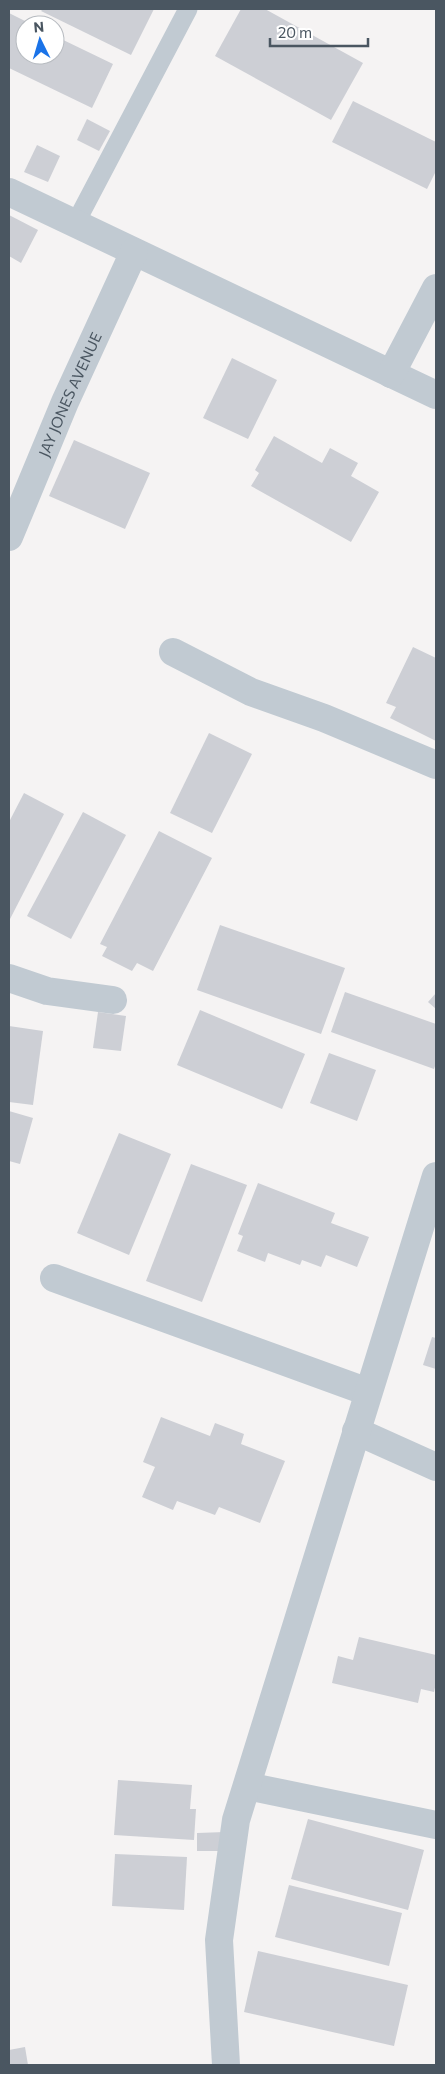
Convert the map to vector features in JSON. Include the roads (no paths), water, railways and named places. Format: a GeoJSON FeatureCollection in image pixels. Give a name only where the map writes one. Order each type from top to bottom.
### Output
{"type":"FeatureCollection","features":[{"type":"Feature","properties":{"kind":"street"},"geometry":{"type":"LineString","coordinates":[[9,192],[436,395]]}},
{"type":"Feature","properties":{"kind":"street","name":"JAY JONES AVENUE"},"geometry":{"type":"LineString","coordinates":[[9,537],[65,402],[134,252]]}},
{"type":"Feature","properties":{"kind":"street"},"geometry":{"type":"LineString","coordinates":[[391,374],[436,288]]}},
{"type":"Feature","properties":{"kind":"street"},"geometry":{"type":"LineString","coordinates":[[173,652],[251,692],[324,718],[436,765]]}},
{"type":"Feature","properties":{"kind":"street"},"geometry":{"type":"LineString","coordinates":[[9,978],[48,991],[113,1000]]}},
{"type":"Feature","properties":{"kind":"street"},"geometry":{"type":"LineString","coordinates":[[226,2065],[219,1940],[236,1820],[436,1176]]}},
{"type":"Feature","properties":{"kind":"street"},"geometry":{"type":"LineString","coordinates":[[54,1278],[368,1392]]}},
{"type":"Feature","properties":{"kind":"street"},"geometry":{"type":"LineString","coordinates":[[356,1431],[436,1467]]}},
{"type":"Feature","properties":{"kind":"street"},"geometry":{"type":"LineString","coordinates":[[247,1786],[436,1825]]}},
{"type":"Feature","properties":{"kind":"lane"},"geometry":{"type":"LineString","coordinates":[[75,224],[188,9]]}}]}
